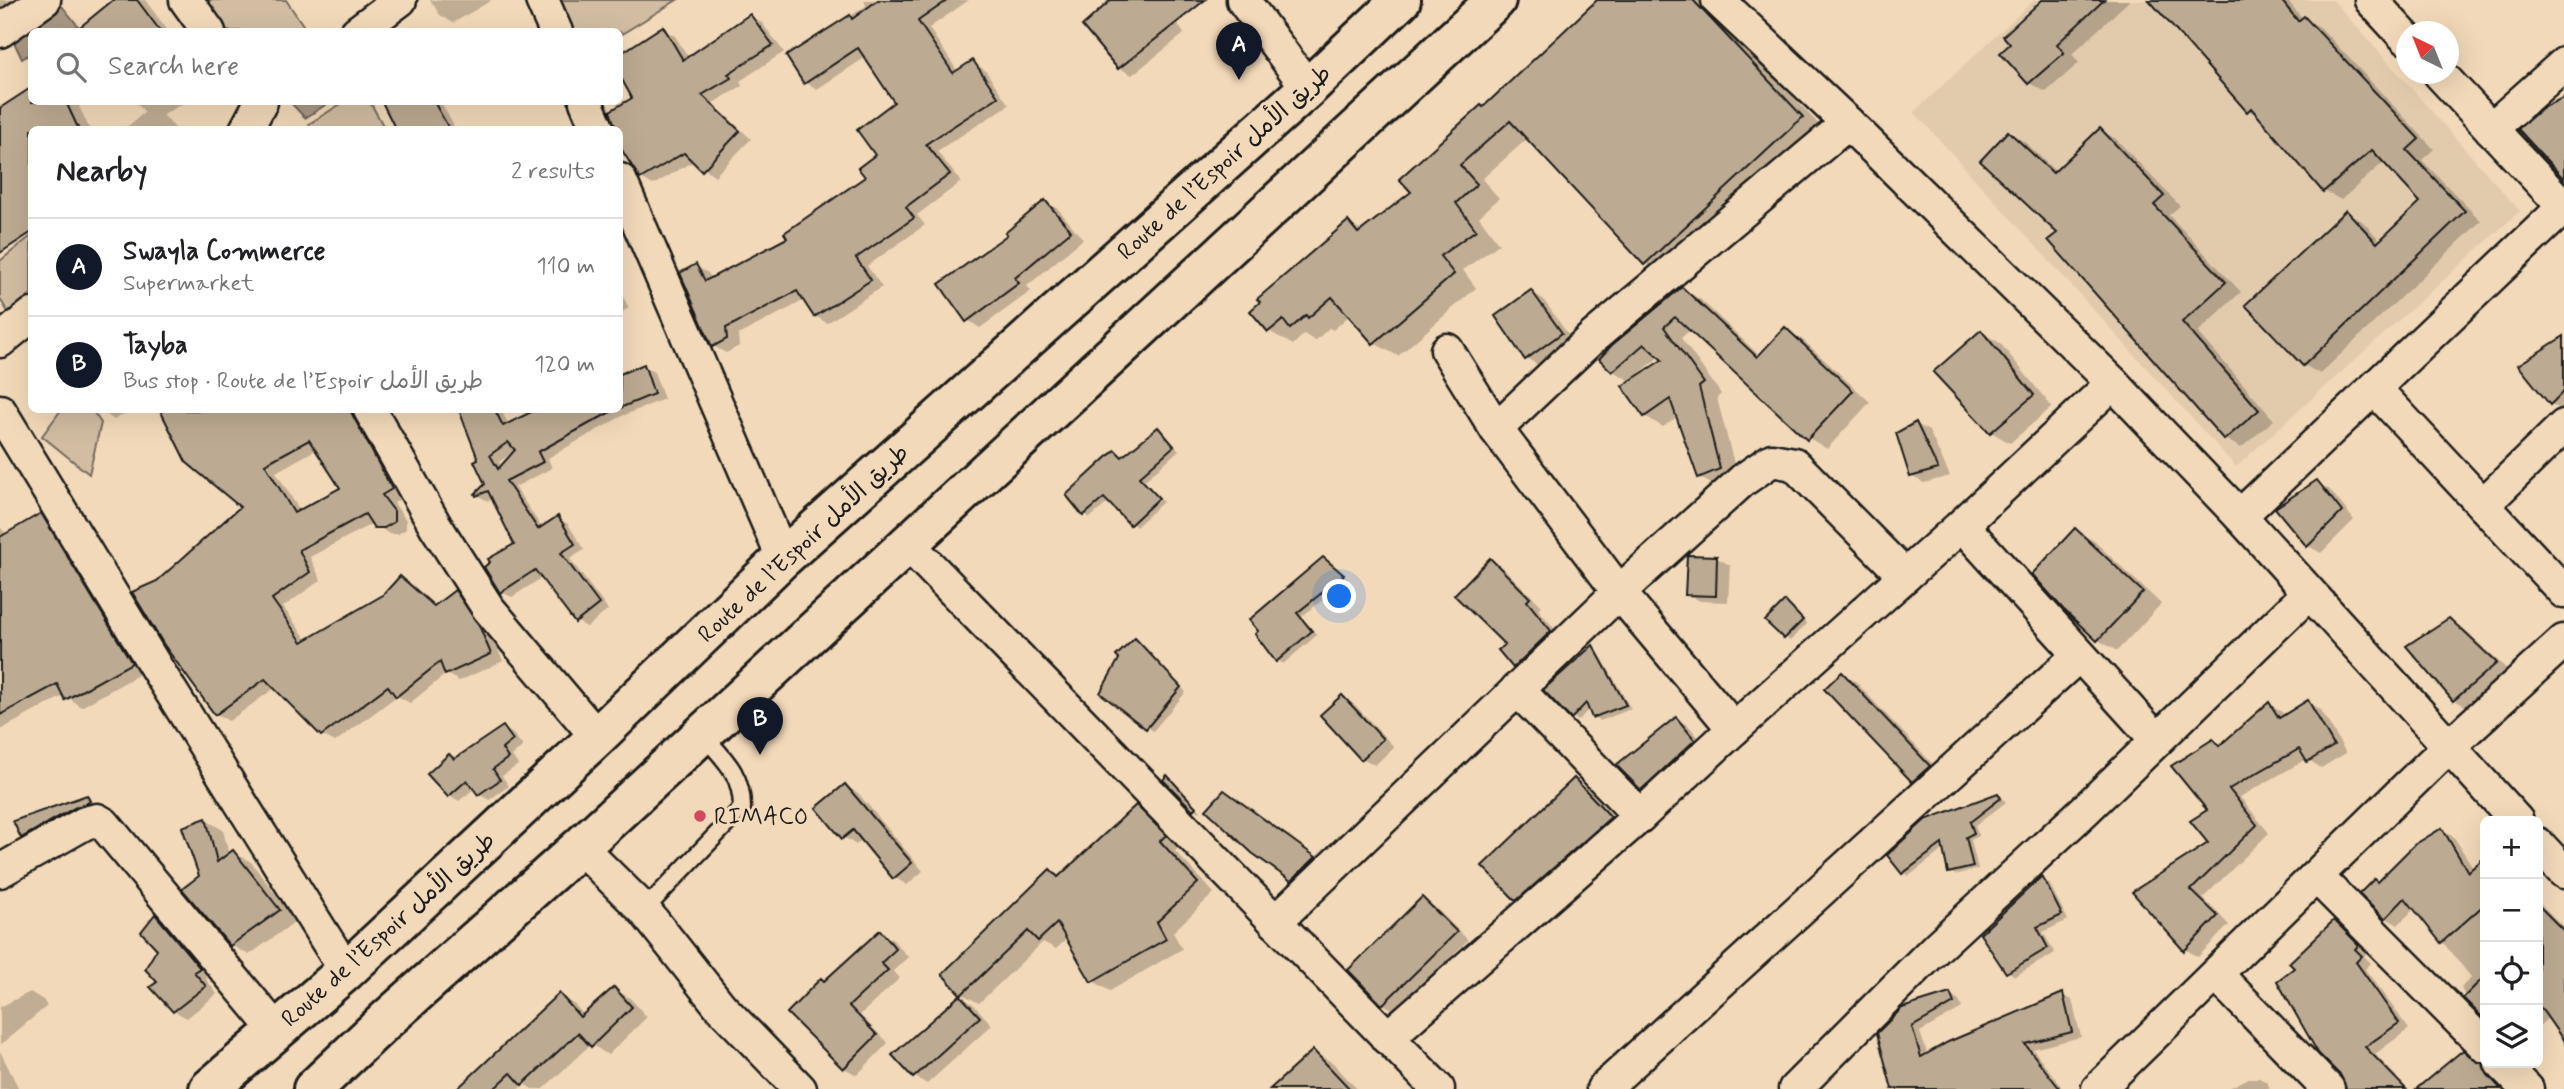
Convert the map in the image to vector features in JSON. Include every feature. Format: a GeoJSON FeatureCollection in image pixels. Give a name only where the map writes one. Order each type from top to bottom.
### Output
{"type":"FeatureCollection","features":[{"type":"Feature","properties":{"kind":"highway","name":"Route de l’Espoir طريق الأمل"},"geometry":{"type":"LineString","coordinates":[[209,1089],[346,971],[597,737],[783,558],[1308,88],[1401,0]]}},
{"type":"Feature","properties":{"kind":"highway"},"geometry":{"type":"LineString","coordinates":[[318,1087],[386,1020],[580,847],[1496,0]]}},
{"type":"Feature","properties":{"kind":"street"},"geometry":{"type":"LineString","coordinates":[[0,30],[44,0]]}},
{"type":"Feature","properties":{"kind":"street"},"geometry":{"type":"LineString","coordinates":[[186,0],[206,28]]}},
{"type":"Feature","properties":{"kind":"street"},"geometry":{"type":"LineString","coordinates":[[362,28],[400,0]]}},
{"type":"Feature","properties":{"kind":"street"},"geometry":{"type":"LineString","coordinates":[[542,0],[554,28]]}},
{"type":"Feature","properties":{"kind":"street"},"geometry":{"type":"LineString","coordinates":[[1243,0],[1308,88]]}},
{"type":"Feature","properties":{"kind":"street"},"geometry":{"type":"LineString","coordinates":[[1718,0],[1848,123],[2113,383],[2240,516],[2512,816]]}},
{"type":"Feature","properties":{"kind":"street"},"geometry":{"type":"LineString","coordinates":[[2385,4],[2396,22]]}},
{"type":"Feature","properties":{"kind":"street"},"geometry":{"type":"LineString","coordinates":[[2491,129],[2564,64]]}},
{"type":"Feature","properties":{"kind":"street"},"geometry":{"type":"LineString","coordinates":[[2240,516],[2564,207],[2449,84]]}},
{"type":"Feature","properties":{"kind":"street"},"geometry":{"type":"LineString","coordinates":[[248,126],[259,105]]}},
{"type":"Feature","properties":{"kind":"street"},"geometry":{"type":"LineString","coordinates":[[587,105],[596,126]]}},
{"type":"Feature","properties":{"kind":"street"},"geometry":{"type":"LineString","coordinates":[[1496,429],[1592,338],[1848,123]]}},
{"type":"Feature","properties":{"kind":"street"},"geometry":{"type":"LineString","coordinates":[[623,187],[783,558]]}},
{"type":"Feature","properties":{"kind":"street"},"geometry":{"type":"LineString","coordinates":[[0,341],[28,318]]}},
{"type":"Feature","properties":{"kind":"street"},"geometry":{"type":"LineString","coordinates":[[1447,350],[1496,429],[1619,592],[1734,729]]}},
{"type":"Feature","properties":{"kind":"street"},"geometry":{"type":"LineString","coordinates":[[1387,1038],[1640,817],[1962,525],[2113,383]]}},
{"type":"Feature","properties":{"kind":"street"},"geometry":{"type":"LineString","coordinates":[[2375,389],[2564,592]]}},
{"type":"Feature","properties":{"kind":"street"},"geometry":{"type":"LineString","coordinates":[[0,411],[346,971]]}},
{"type":"Feature","properties":{"kind":"street"},"geometry":{"type":"LineString","coordinates":[[372,413],[435,525],[488,608],[597,737]]}},
{"type":"Feature","properties":{"kind":"street"},"geometry":{"type":"LineString","coordinates":[[2483,505],[2564,425]]}},
{"type":"Feature","properties":{"kind":"street"},"geometry":{"type":"LineString","coordinates":[[1275,922],[1619,592],[1744,480],[1772,460],[1794,464],[1905,576]]}},
{"type":"Feature","properties":{"kind":"street"},"geometry":{"type":"LineString","coordinates":[[1962,525],[2157,740]]}},
{"type":"Feature","properties":{"kind":"street"},"geometry":{"type":"LineString","coordinates":[[908,544],[1438,1089]]}},
{"type":"Feature","properties":{"kind":"street"},"geometry":{"type":"LineString","coordinates":[[1795,1089],[1938,946],[2309,593]]}},
{"type":"Feature","properties":{"kind":"street"},"geometry":{"type":"LineString","coordinates":[[2112,1084],[2216,974],[2448,747],[2564,641]]}},
{"type":"Feature","properties":{"kind":"street"},"geometry":{"type":"LineString","coordinates":[[1603,1089],[2079,654]]}},
{"type":"Feature","properties":{"kind":"street"},"geometry":{"type":"LineString","coordinates":[[1517,689],[1640,817]]}},
{"type":"Feature","properties":{"kind":"street"},"geometry":{"type":"LineString","coordinates":[[0,871],[85,823],[97,820],[104,824],[277,1031]]}},
{"type":"Feature","properties":{"kind":"street"},"geometry":{"type":"LineString","coordinates":[[580,847],[644,910],[720,1006],[800,1089]]}},
{"type":"Feature","properties":{"kind":"street"},"geometry":{"type":"LineString","coordinates":[[2543,849],[2564,872]]}},
{"type":"Feature","properties":{"kind":"street"},"geometry":{"type":"LineString","coordinates":[[2316,876],[2480,1041]]}},
{"type":"Feature","properties":{"kind":"street"},"geometry":{"type":"LineString","coordinates":[[2216,974],[2328,1089]]}},
{"type":"Feature","properties":{"kind":"street"},"geometry":{"type":"LineString","coordinates":[[2506,1068],[2527,1089]]}},
{"type":"Feature","properties":{"kind":"lane"},"geometry":{"type":"LineString","coordinates":[[644,910],[743,808],[742,790],[733,770],[702,734]]}},
{"type":"Feature","properties":{"kind":"shaded area"},"geometry":{"type":"Polygon","coordinates":[[[202,0],[286,0],[305,28],[217,28],[202,0]]]}},
{"type":"Feature","properties":{"kind":"shaded area"},"geometry":{"type":"Polygon","coordinates":[[[543,0],[677,0],[623,33],[623,28],[556,28],[543,0]]]}},
{"type":"Feature","properties":{"kind":"shaded area"},"geometry":{"type":"Polygon","coordinates":[[[2034,0],[2333,0],[2396,71],[2396,84],[2407,84],[2520,211],[2236,467],[1914,112],[2034,0]]]}},
{"type":"Feature","properties":{"kind":"shaded area"},"geometry":{"type":"Polygon","coordinates":[[[62,6],[78,26],[74,28],[30,28],[62,6]]]}},
{"type":"Feature","properties":{"kind":"shaded area"},"geometry":{"type":"Polygon","coordinates":[[[28,30],[28,55],[22,59],[13,40],[28,30]]]}},
{"type":"Feature","properties":{"kind":"shaded area"},"geometry":{"type":"Polygon","coordinates":[[[293,105],[325,105],[305,118],[293,105]]]}},
{"type":"Feature","properties":{"kind":"shaded area"},"geometry":{"type":"Polygon","coordinates":[[[339,105],[372,105],[383,126],[310,126],[339,105]]]}},
{"type":"Feature","properties":{"kind":"shaded area"},"geometry":{"type":"Polygon","coordinates":[[[28,238],[28,296],[8,312],[0,299],[0,261],[28,238]]]}},
{"type":"Feature","properties":{"kind":"shaded area"},"geometry":{"type":"Polygon","coordinates":[[[59,413],[94,413],[101,423],[89,474],[42,436],[59,413]]]}},
{"type":"Feature","properties":{"kind":"building"},"geometry":{"type":"Polygon","coordinates":[[[113,0],[137,0],[158,28],[79,28],[113,0]]]}},
{"type":"Feature","properties":{"kind":"building"},"geometry":{"type":"Polygon","coordinates":[[[878,0],[948,0],[918,21],[953,73],[973,60],[998,97],[926,144],[950,174],[906,207],[914,218],[856,258],[871,280],[814,317],[797,291],[726,328],[727,339],[712,347],[680,273],[696,264],[705,281],[787,238],[784,233],[865,177],[858,168],[875,155],[857,130],[894,102],[858,48],[804,84],[786,56],[850,15],[852,19],[878,0]]]}},
{"type":"Feature","properties":{"kind":"building"},"geometry":{"type":"Polygon","coordinates":[[[1111,0],[1205,0],[1118,69],[1082,26],[1111,0]]]}},
{"type":"Feature","properties":{"kind":"building"},"geometry":{"type":"Polygon","coordinates":[[[1597,0],[1693,0],[1803,117],[1644,265],[1510,121],[1460,165],[1477,184],[1456,203],[1476,230],[1440,256],[1454,274],[1373,344],[1332,297],[1308,318],[1306,315],[1290,329],[1283,320],[1268,332],[1250,311],[1260,302],[1257,299],[1348,221],[1358,233],[1411,192],[1399,179],[1481,105],[1483,107],[1597,0]]]}},
{"type":"Feature","properties":{"kind":"building"},"geometry":{"type":"Polygon","coordinates":[[[2042,0],[2104,0],[2057,44],[2064,53],[2028,84],[2000,53],[2010,44],[2003,36],[2042,0]]]}},
{"type":"Feature","properties":{"kind":"building"},"geometry":{"type":"Polygon","coordinates":[[[2149,0],[2281,0],[2298,21],[2304,16],[2419,139],[2407,150],[2465,211],[2303,366],[2245,305],[2346,210],[2377,243],[2420,202],[2372,150],[2323,192],[2251,108],[2247,112],[2149,0]]]}},
{"type":"Feature","properties":{"kind":"building"},"geometry":{"type":"Polygon","coordinates":[[[750,14],[773,45],[728,74],[731,78],[702,95],[740,131],[702,171],[684,153],[640,179],[623,152],[623,126],[615,126],[610,111],[632,98],[623,82],[623,52],[663,26],[683,60],[750,14]]]}},
{"type":"Feature","properties":{"kind":"building"},"geometry":{"type":"Polygon","coordinates":[[[28,90],[28,105],[67,105],[77,126],[28,126],[28,235],[0,253],[0,108],[28,90]]]}},
{"type":"Feature","properties":{"kind":"building"},"geometry":{"type":"Polygon","coordinates":[[[2564,97],[2564,179],[2518,129],[2542,108],[2564,97]]]}},
{"type":"Feature","properties":{"kind":"building"},"geometry":{"type":"Polygon","coordinates":[[[384,105],[436,105],[448,126],[394,126],[384,105]]]}},
{"type":"Feature","properties":{"kind":"building"},"geometry":{"type":"Polygon","coordinates":[[[2100,128],[2164,196],[2154,205],[2226,282],[2182,322],[2259,410],[2224,440],[2048,240],[2057,233],[1980,161],[2008,131],[2053,173],[2100,128]]]}},
{"type":"Feature","properties":{"kind":"building"},"geometry":{"type":"Polygon","coordinates":[[[1045,200],[1071,231],[1015,278],[1019,283],[966,322],[939,284],[1007,235],[1005,233],[1045,200]]]}},
{"type":"Feature","properties":{"kind":"building"},"geometry":{"type":"Polygon","coordinates":[[[1682,287],[1757,357],[1785,327],[1853,391],[1807,440],[1675,317],[1664,327],[1704,383],[1699,387],[1720,469],[1698,478],[1670,399],[1644,417],[1622,386],[1662,360],[1644,344],[1612,372],[1599,359],[1682,287]]]}},
{"type":"Feature","properties":{"kind":"building"},"geometry":{"type":"Polygon","coordinates":[[[1531,290],[1562,333],[1525,360],[1495,316],[1531,290]]]}},
{"type":"Feature","properties":{"kind":"building"},"geometry":{"type":"Polygon","coordinates":[[[1981,330],[2034,395],[1990,433],[1933,372],[1981,330]]]}},
{"type":"Feature","properties":{"kind":"building"},"geometry":{"type":"Polygon","coordinates":[[[2564,336],[2564,391],[2550,405],[2518,365],[2564,336]]]}},
{"type":"Feature","properties":{"kind":"building"},"geometry":{"type":"Polygon","coordinates":[[[644,364],[654,394],[623,407],[623,373],[644,364]]]}},
{"type":"Feature","properties":{"kind":"building"},"geometry":{"type":"Polygon","coordinates":[[[162,413],[352,413],[392,489],[382,495],[394,511],[394,522],[384,528],[374,528],[365,514],[299,550],[310,572],[272,599],[302,642],[383,595],[400,576],[434,606],[455,590],[479,625],[491,654],[445,675],[440,662],[396,697],[388,686],[321,736],[265,679],[215,715],[164,645],[132,592],[157,581],[240,507],[186,462],[162,413]],[[309,440],[265,464],[294,513],[340,488],[309,440]]]}},
{"type":"Feature","properties":{"kind":"building"},"geometry":{"type":"Polygon","coordinates":[[[460,413],[496,413],[503,426],[529,413],[609,413],[538,452],[543,462],[506,481],[538,529],[558,516],[575,544],[561,553],[599,604],[575,623],[535,570],[500,593],[484,567],[490,562],[488,559],[514,544],[488,491],[476,496],[475,494],[485,484],[474,461],[478,459],[460,413]],[[508,442],[490,455],[498,469],[515,450],[508,442]]]}},
{"type":"Feature","properties":{"kind":"building"},"geometry":{"type":"Polygon","coordinates":[[[1916,422],[1938,469],[1910,477],[1896,433],[1916,422]]]}},
{"type":"Feature","properties":{"kind":"building"},"geometry":{"type":"Polygon","coordinates":[[[1158,427],[1174,446],[1139,477],[1159,498],[1130,525],[1104,498],[1083,516],[1066,495],[1115,450],[1122,457],[1158,427]]]}},
{"type":"Feature","properties":{"kind":"building"},"geometry":{"type":"Polygon","coordinates":[[[2317,480],[2342,512],[2307,547],[2275,508],[2317,480]]]}},
{"type":"Feature","properties":{"kind":"building"},"geometry":{"type":"Polygon","coordinates":[[[41,513],[132,663],[65,700],[57,684],[0,715],[0,537],[41,513]]]}},
{"type":"Feature","properties":{"kind":"building"},"geometry":{"type":"Polygon","coordinates":[[[2075,528],[2143,592],[2097,641],[2063,609],[2032,574],[2075,528]]]}},
{"type":"Feature","properties":{"kind":"building"},"geometry":{"type":"Polygon","coordinates":[[[1687,555],[1717,556],[1716,596],[1685,595],[1687,555]]]}},
{"type":"Feature","properties":{"kind":"building"},"geometry":{"type":"Polygon","coordinates":[[[1323,557],[1344,575],[1297,613],[1312,631],[1276,662],[1255,634],[1258,631],[1249,620],[1323,557]]]}},
{"type":"Feature","properties":{"kind":"building"},"geometry":{"type":"Polygon","coordinates":[[[1490,558],[1530,598],[1527,601],[1551,631],[1513,668],[1498,650],[1505,645],[1454,595],[1490,558]]]}},
{"type":"Feature","properties":{"kind":"building"},"geometry":{"type":"Polygon","coordinates":[[[1785,601],[1803,620],[1784,639],[1765,621],[1785,601]]]}},
{"type":"Feature","properties":{"kind":"building"},"geometry":{"type":"Polygon","coordinates":[[[2449,618],[2497,663],[2453,701],[2406,646],[2449,618]]]}},
{"type":"Feature","properties":{"kind":"building"},"geometry":{"type":"Polygon","coordinates":[[[1135,638],[1181,687],[1146,729],[1100,693],[1119,659],[1116,656],[1135,638]]]}},
{"type":"Feature","properties":{"kind":"building"},"geometry":{"type":"Polygon","coordinates":[[[1593,645],[1626,705],[1592,718],[1586,703],[1571,719],[1543,690],[1593,645]]]}},
{"type":"Feature","properties":{"kind":"building"},"geometry":{"type":"Polygon","coordinates":[[[1842,672],[1930,766],[1912,782],[1824,689],[1842,672]]]}},
{"type":"Feature","properties":{"kind":"building"},"geometry":{"type":"Polygon","coordinates":[[[1342,695],[1383,739],[1361,760],[1320,715],[1342,695]]]}},
{"type":"Feature","properties":{"kind":"building"},"geometry":{"type":"Polygon","coordinates":[[[2308,700],[2334,746],[2307,762],[2299,749],[2229,789],[2257,825],[2191,890],[2218,916],[2184,951],[2132,892],[2208,843],[2190,821],[2207,810],[2171,766],[2213,739],[2219,746],[2269,702],[2279,718],[2308,700]]]}},
{"type":"Feature","properties":{"kind":"building"},"geometry":{"type":"Polygon","coordinates":[[[1676,717],[1695,740],[1641,790],[1616,765],[1676,717]]]}},
{"type":"Feature","properties":{"kind":"building"},"geometry":{"type":"Polygon","coordinates":[[[503,726],[513,740],[502,749],[508,758],[493,769],[500,780],[478,795],[467,780],[448,797],[427,774],[449,754],[454,759],[503,726]]]}},
{"type":"Feature","properties":{"kind":"building"},"geometry":{"type":"Polygon","coordinates":[[[1167,775],[1196,807],[1193,810],[1163,780],[1167,775]]]}},
{"type":"Feature","properties":{"kind":"building"},"geometry":{"type":"Polygon","coordinates":[[[1574,778],[1611,817],[1516,901],[1482,866],[1574,778]]]}},
{"type":"Feature","properties":{"kind":"building"},"geometry":{"type":"Polygon","coordinates":[[[845,784],[912,863],[893,879],[853,830],[842,839],[816,808],[845,784]]]}},
{"type":"Feature","properties":{"kind":"building"},"geometry":{"type":"Polygon","coordinates":[[[1224,790],[1316,857],[1291,881],[1252,853],[1206,810],[1224,790]]]}},
{"type":"Feature","properties":{"kind":"building"},"geometry":{"type":"Polygon","coordinates":[[[1998,793],[2001,798],[1970,822],[1974,833],[1966,837],[1973,867],[1948,873],[1942,844],[1902,874],[1887,855],[1925,820],[1998,793]]]}},
{"type":"Feature","properties":{"kind":"building"},"geometry":{"type":"Polygon","coordinates":[[[87,795],[90,801],[86,804],[21,838],[13,821],[87,795]]]}},
{"type":"Feature","properties":{"kind":"building"},"geometry":{"type":"Polygon","coordinates":[[[1136,805],[1166,835],[1160,841],[1198,883],[1157,922],[1166,939],[1091,982],[1057,923],[1038,941],[1028,931],[961,995],[942,974],[1050,869],[1058,877],[1136,805]]]}},
{"type":"Feature","properties":{"kind":"building"},"geometry":{"type":"Polygon","coordinates":[[[206,818],[217,862],[233,850],[280,910],[230,946],[182,889],[199,876],[182,827],[206,818]]]}},
{"type":"Feature","properties":{"kind":"building"},"geometry":{"type":"Polygon","coordinates":[[[2442,828],[2468,872],[2480,861],[2480,908],[2441,943],[2405,898],[2385,919],[2359,894],[2374,879],[2377,882],[2414,845],[2442,828]]]}},
{"type":"Feature","properties":{"kind":"building"},"geometry":{"type":"Polygon","coordinates":[[[2042,876],[2062,915],[2037,927],[2048,948],[2006,973],[1980,934],[2042,876]]]}},
{"type":"Feature","properties":{"kind":"building"},"geometry":{"type":"Polygon","coordinates":[[[1422,897],[1457,932],[1382,1005],[1348,970],[1422,897]]]}},
{"type":"Feature","properties":{"kind":"building"},"geometry":{"type":"Polygon","coordinates":[[[2543,910],[2564,931],[2564,1041],[2543,1011],[2543,910]]]}},
{"type":"Feature","properties":{"kind":"building"},"geometry":{"type":"Polygon","coordinates":[[[155,914],[200,968],[194,972],[206,986],[173,1012],[150,987],[157,982],[145,969],[157,949],[141,932],[155,914]]]}},
{"type":"Feature","properties":{"kind":"building"},"geometry":{"type":"Polygon","coordinates":[[[2334,920],[2359,945],[2355,949],[2362,956],[2356,962],[2399,1023],[2365,1047],[2406,1089],[2346,1089],[2341,1076],[2318,1053],[2277,981],[2294,968],[2289,963],[2334,920]]]}},
{"type":"Feature","properties":{"kind":"building"},"geometry":{"type":"Polygon","coordinates":[[[880,930],[896,949],[881,963],[888,970],[849,1006],[877,1035],[843,1069],[787,1013],[821,978],[824,981],[880,930]]]}},
{"type":"Feature","properties":{"kind":"building"},"geometry":{"type":"Polygon","coordinates":[[[2480,981],[2480,1015],[2463,998],[2480,981]]]}},
{"type":"Feature","properties":{"kind":"building"},"geometry":{"type":"Polygon","coordinates":[[[614,987],[632,1007],[591,1047],[578,1033],[522,1085],[511,1073],[494,1089],[457,1089],[559,993],[580,1017],[614,987]]]}},
{"type":"Feature","properties":{"kind":"building"},"geometry":{"type":"Polygon","coordinates":[[[1950,993],[1954,1003],[1912,1027],[1921,1057],[1948,1042],[2063,993],[2072,1032],[2025,1044],[2060,1089],[1892,1089],[1877,1033],[1902,1008],[1950,993]]]}},
{"type":"Feature","properties":{"kind":"building"},"geometry":{"type":"Polygon","coordinates":[[[960,995],[980,1017],[913,1078],[892,1055],[960,995]]]}},
{"type":"Feature","properties":{"kind":"building"},"geometry":{"type":"Polygon","coordinates":[[[1313,1050],[1350,1089],[1270,1089],[1313,1050]]]}},
{"type":"Feature","properties":{"kind":"building"},"geometry":{"type":"Polygon","coordinates":[[[2463,1050],[2480,1062],[2480,1068],[2485,1068],[2501,1089],[2416,1089],[2463,1050]]]}},
{"type":"Feature","properties":{"kind":"place","name":"Swayla Commerce"},"geometry":{"type":"Point","coordinates":[1239,80]}},
{"type":"Feature","properties":{"kind":"place","name":"Tayba"},"geometry":{"type":"Point","coordinates":[760,755]}},
{"type":"Feature","properties":{"kind":"place","name":"RIMACO"},"geometry":{"type":"Point","coordinates":[700,816]}}]}
